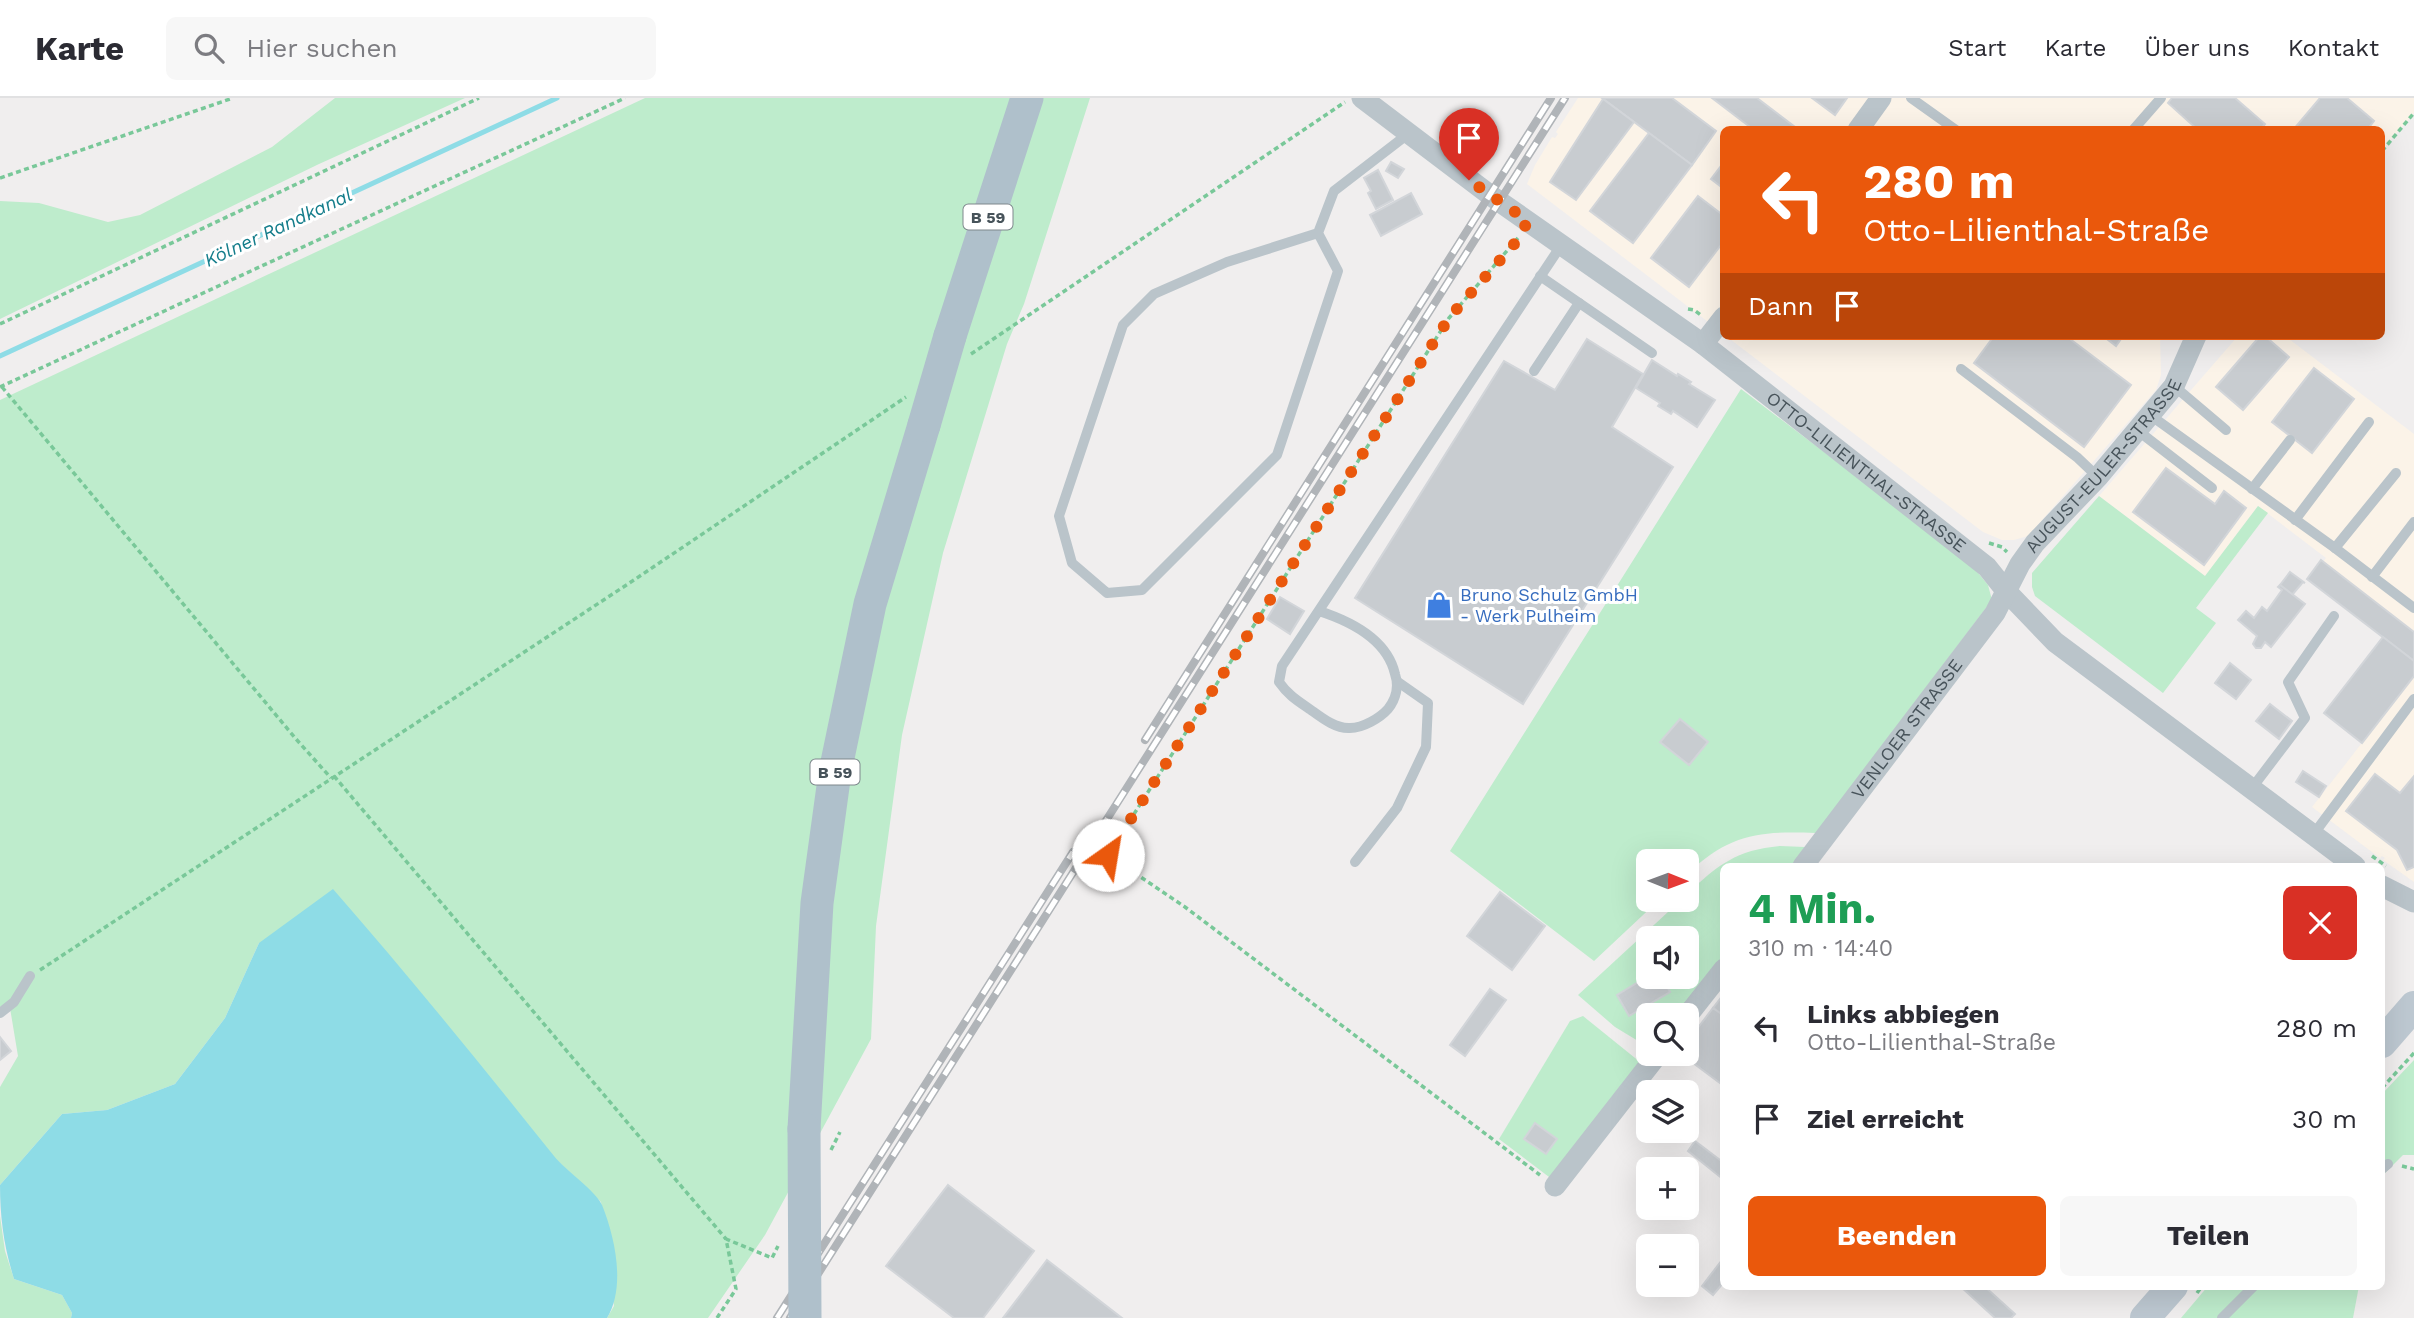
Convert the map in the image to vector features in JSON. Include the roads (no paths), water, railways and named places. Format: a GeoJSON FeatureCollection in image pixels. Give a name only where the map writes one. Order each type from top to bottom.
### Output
{"type":"FeatureCollection","features":[{"type":"Feature","properties":{"kind":"main road","name":"B 59"},"geometry":{"type":"LineString","coordinates":[[805,1318],[804,1129],[817,903],[835,772],[870,604],[924,425],[958,347],[1027,98]]}},
{"type":"Feature","properties":{"kind":"main road"},"geometry":{"type":"LineString","coordinates":[[2385,1040],[2414,1006]]}},
{"type":"Feature","properties":{"kind":"main road"},"geometry":{"type":"LineString","coordinates":[[2145,1318],[2169,1290]]}},
{"type":"Feature","properties":{"kind":"street","name":"OTTO-LILIENTHAL-STRASSE"},"geometry":{"type":"LineString","coordinates":[[1362,98],[1528,221],[1703,344],[1987,567],[2054,642],[2351,863]]}},
{"type":"Feature","properties":{"kind":"street"},"geometry":{"type":"LineString","coordinates":[[1861,126],[1881,98]]}},
{"type":"Feature","properties":{"kind":"street"},"geometry":{"type":"LineString","coordinates":[[1703,344],[1720,322]]}},
{"type":"Feature","properties":{"kind":"street","name":"AUGUST-EULER-STRASSE"},"geometry":{"type":"LineString","coordinates":[[2007,592],[2020,564],[2035,544],[2098,477],[2174,386],[2194,340]]}},
{"type":"Feature","properties":{"kind":"street","name":"VENLOER STRASSE"},"geometry":{"type":"LineString","coordinates":[[1805,863],[1938,691],[1996,613],[2007,592]]}},
{"type":"Feature","properties":{"kind":"street"},"geometry":{"type":"LineString","coordinates":[[2385,888],[2414,902]]}},
{"type":"Feature","properties":{"kind":"street"},"geometry":{"type":"LineString","coordinates":[[1697,1003],[1720,974]]}},
{"type":"Feature","properties":{"kind":"street"},"geometry":{"type":"LineString","coordinates":[[1555,1186],[1649,1066]]}},
{"type":"Feature","properties":{"kind":"lane"},"geometry":{"type":"LineString","coordinates":[[1912,98],[1950,126]]}},
{"type":"Feature","properties":{"kind":"lane"},"geometry":{"type":"LineString","coordinates":[[2136,126],[2161,98]]}},
{"type":"Feature","properties":{"kind":"lane"},"geometry":{"type":"LineString","coordinates":[[1318,233],[1227,262],[1154,294],[1123,325],[1059,516],[1072,563],[1107,593],[1143,590],[1277,455],[1338,271],[1318,233],[1334,191],[1408,134]]}},
{"type":"Feature","properties":{"kind":"lane"},"geometry":{"type":"LineString","coordinates":[[1319,611],[1342,618],[1376,641],[1393,662],[1398,682],[1394,701],[1380,717],[1350,729],[1330,723],[1287,694],[1279,682],[1282,666],[1563,244]]}},
{"type":"Feature","properties":{"kind":"lane"},"geometry":{"type":"LineString","coordinates":[[1541,276],[1652,353]]}},
{"type":"Feature","properties":{"kind":"lane"},"geometry":{"type":"LineString","coordinates":[[1535,371],[1579,303]]}},
{"type":"Feature","properties":{"kind":"lane"},"geometry":{"type":"LineString","coordinates":[[1961,369],[2078,458],[2098,477]]}},
{"type":"Feature","properties":{"kind":"lane"},"geometry":{"type":"LineString","coordinates":[[2174,386],[2226,430]]}},
{"type":"Feature","properties":{"kind":"lane"},"geometry":{"type":"LineString","coordinates":[[2295,520],[2369,422]]}},
{"type":"Feature","properties":{"kind":"lane"},"geometry":{"type":"LineString","coordinates":[[2144,423],[2212,488]]}},
{"type":"Feature","properties":{"kind":"lane"},"geometry":{"type":"LineString","coordinates":[[2144,423],[2252,489],[2414,608]]}},
{"type":"Feature","properties":{"kind":"lane"},"geometry":{"type":"LineString","coordinates":[[2252,489],[2290,440]]}},
{"type":"Feature","properties":{"kind":"lane"},"geometry":{"type":"LineString","coordinates":[[2335,548],[2396,473]]}},
{"type":"Feature","properties":{"kind":"lane"},"geometry":{"type":"LineString","coordinates":[[2372,577],[2414,523]]}},
{"type":"Feature","properties":{"kind":"lane"},"geometry":{"type":"LineString","coordinates":[[2252,788],[2305,718],[2288,682],[2334,616]]}},
{"type":"Feature","properties":{"kind":"lane"},"geometry":{"type":"LineString","coordinates":[[1355,862],[1397,808],[1426,747],[1428,703],[1398,682]]}},
{"type":"Feature","properties":{"kind":"lane"},"geometry":{"type":"LineString","coordinates":[[2313,835],[2414,699]]}},
{"type":"Feature","properties":{"kind":"lane"},"geometry":{"type":"LineString","coordinates":[[0,1013],[14,1002],[30,976]]}},
{"type":"Feature","properties":{"kind":"lane"},"geometry":{"type":"LineString","coordinates":[[2222,1318],[2250,1290]]}},
{"type":"Feature","properties":{"kind":"water"},"geometry":{"type":"Polygon","coordinates":[[[333,889],[445,1021],[554,1156],[599,1199],[611,1232],[616,1262],[616,1292],[607,1318],[71,1318],[72,1313],[62,1295],[14,1279],[3,1232],[0,1185],[62,1114],[107,1110],[175,1084],[225,1018],[259,943],[333,889]]]}},
{"type":"Feature","properties":{"kind":"waterway","name":"Kölner Randkanal"},"geometry":{"type":"LineString","coordinates":[[0,356],[557,98]]}},
{"type":"Feature","properties":{"kind":"railway"},"geometry":{"type":"LineString","coordinates":[[1145,740],[1551,98]]}},
{"type":"Feature","properties":{"kind":"railway"},"geometry":{"type":"LineString","coordinates":[[790,1318],[1565,98]]}},
{"type":"Feature","properties":{"kind":"railway"},"geometry":{"type":"LineString","coordinates":[[777,1318],[1073,852]]}},
{"type":"Feature","properties":{"kind":"place","name":"Bruno Schulz GmbH - Werk Pulheim"},"geometry":{"type":"Point","coordinates":[1439,605]}}]}
